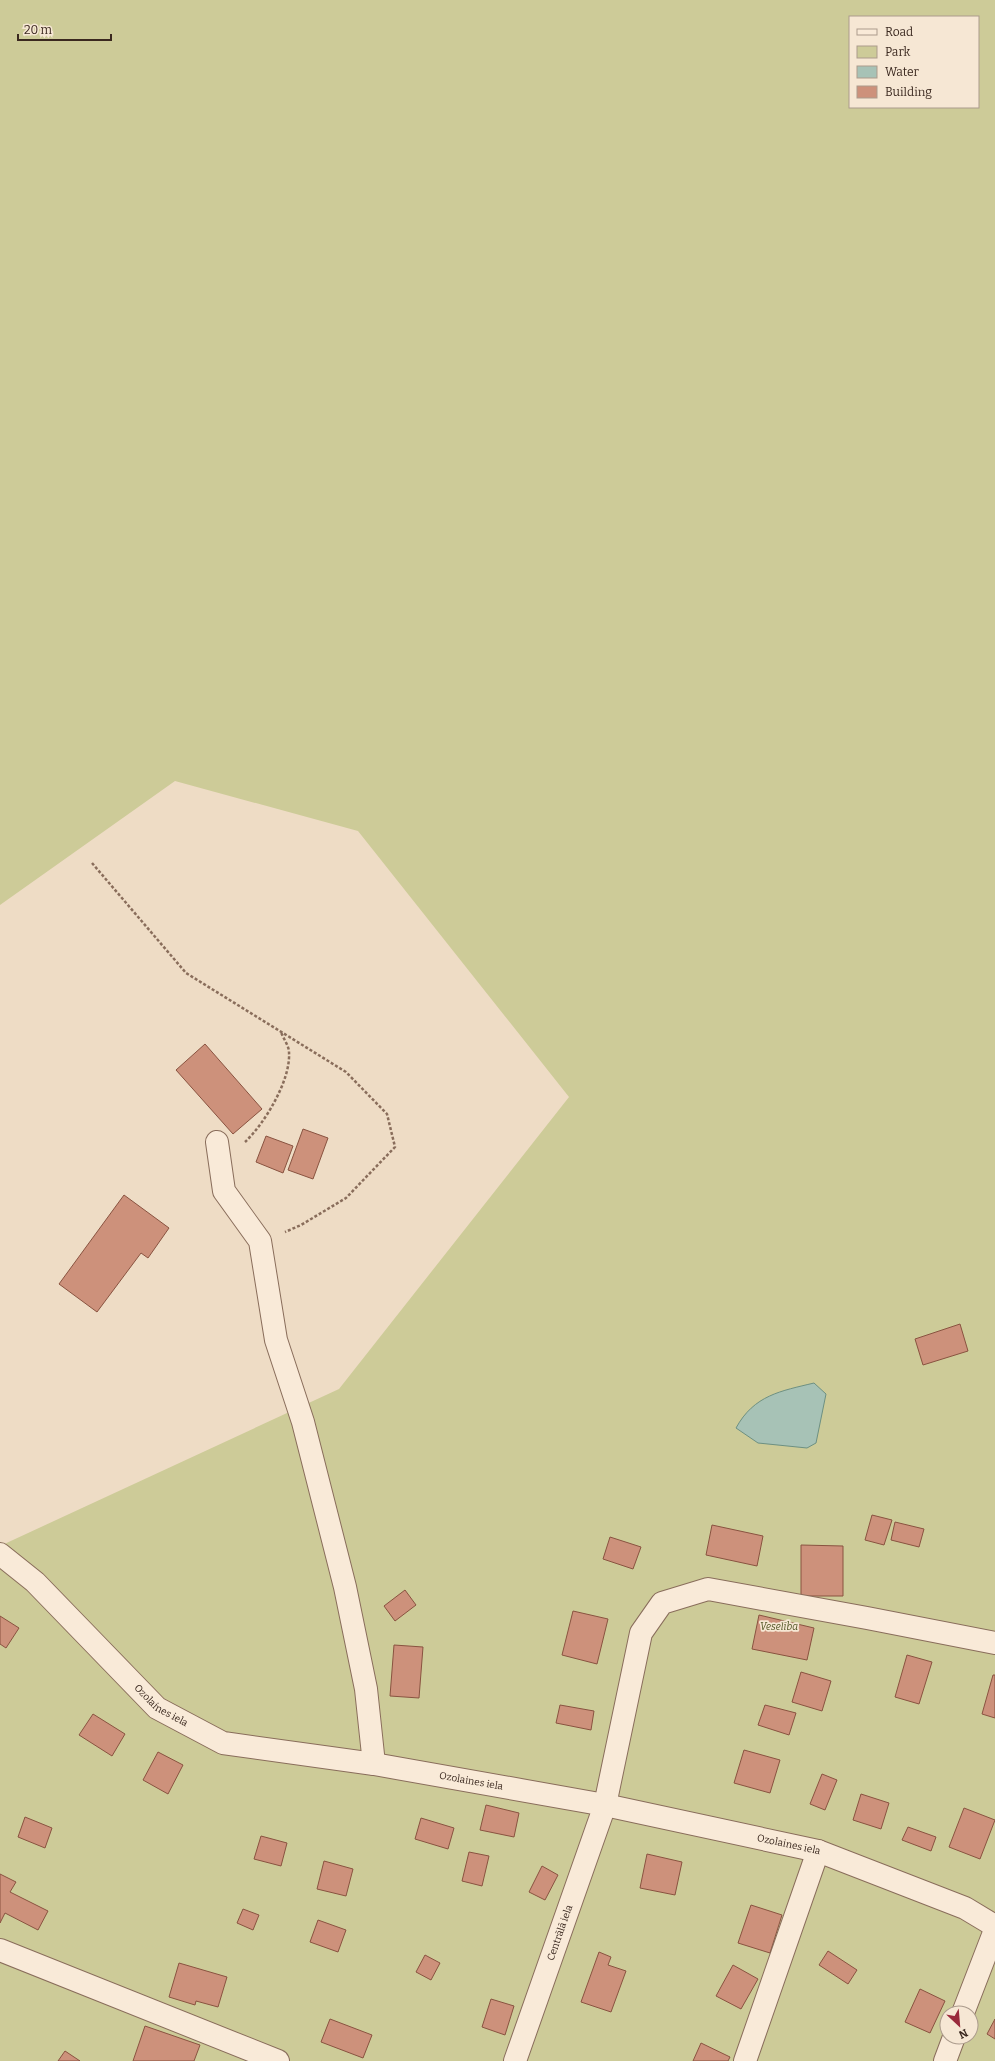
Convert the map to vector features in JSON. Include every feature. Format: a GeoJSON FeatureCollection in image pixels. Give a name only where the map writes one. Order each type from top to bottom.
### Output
{"type":"FeatureCollection","features":[{"type":"Feature","properties":{"kind":"street"},"geometry":{"type":"LineString","coordinates":[[217,1142],[224,1191],[260,1241],[276,1340],[302,1422],[345,1587],[366,1689],[374,1764]]}},
{"type":"Feature","properties":{"kind":"street","name":"Ozolaines iela"},"geometry":{"type":"LineString","coordinates":[[0,1554],[35,1582],[157,1708],[223,1743],[374,1764],[605,1805],[818,1851],[965,1908],[995,1926]]}},
{"type":"Feature","properties":{"kind":"street","name":"Centrālā iela"},"geometry":{"type":"LineString","coordinates":[[515,2061],[605,1805],[641,1633],[662,1603],[708,1589],[995,1643]]}},
{"type":"Feature","properties":{"kind":"street"},"geometry":{"type":"LineString","coordinates":[[745,2061],[818,1851]]}},
{"type":"Feature","properties":{"kind":"street"},"geometry":{"type":"LineString","coordinates":[[966,2005],[995,1930]]}},
{"type":"Feature","properties":{"kind":"street"},"geometry":{"type":"LineString","coordinates":[[0,1950],[278,2061]]}},
{"type":"Feature","properties":{"kind":"street"},"geometry":{"type":"LineString","coordinates":[[945,2061],[951,2045]]}},
{"type":"Feature","properties":{"kind":"path"},"geometry":{"type":"LineString","coordinates":[[92,862],[186,973],[346,1072],[387,1114],[395,1147],[346,1198],[301,1226],[260,1241]]}},
{"type":"Feature","properties":{"kind":"path"},"geometry":{"type":"LineString","coordinates":[[221,1166],[255,1133],[284,1087],[289,1052],[280,1032]]}},
{"type":"Feature","properties":{"kind":"green space","name":"Veselība"},"geometry":{"type":"Polygon","coordinates":[[[0,0],[995,0],[995,2061],[0,2061],[0,1546],[339,1389],[569,1097],[358,831],[175,781],[0,905],[0,0]]]}},
{"type":"Feature","properties":{"kind":"water"},"geometry":{"type":"Polygon","coordinates":[[[814,1383],[826,1394],[816,1443],[807,1448],[758,1443],[736,1428],[751,1408],[760,1401],[780,1392],[814,1383]]]}},
{"type":"Feature","properties":{"kind":"building"},"geometry":{"type":"Polygon","coordinates":[[[205,1044],[262,1109],[233,1134],[176,1070],[205,1044]]]}},
{"type":"Feature","properties":{"kind":"building"},"geometry":{"type":"Polygon","coordinates":[[[303,1129],[328,1138],[313,1179],[288,1170],[303,1129]]]}},
{"type":"Feature","properties":{"kind":"building"},"geometry":{"type":"Polygon","coordinates":[[[266,1136],[293,1146],[283,1173],[256,1162],[266,1136]]]}},
{"type":"Feature","properties":{"kind":"building"},"geometry":{"type":"Polygon","coordinates":[[[124,1195],[169,1228],[148,1258],[141,1253],[97,1312],[59,1284],[124,1195]]]}},
{"type":"Feature","properties":{"kind":"building"},"geometry":{"type":"Polygon","coordinates":[[[960,1324],[968,1351],[923,1365],[915,1339],[960,1324]]]}},
{"type":"Feature","properties":{"kind":"building"},"geometry":{"type":"Polygon","coordinates":[[[872,1515],[892,1520],[884,1545],[865,1540],[872,1515]]]}},
{"type":"Feature","properties":{"kind":"building"},"geometry":{"type":"Polygon","coordinates":[[[895,1522],[924,1529],[919,1547],[891,1540],[895,1522]]]}},
{"type":"Feature","properties":{"kind":"building"},"geometry":{"type":"Polygon","coordinates":[[[712,1525],[763,1536],[757,1566],[706,1555],[712,1525]]]}},
{"type":"Feature","properties":{"kind":"building"},"geometry":{"type":"Polygon","coordinates":[[[610,1537],[641,1547],[633,1569],[603,1559],[610,1537]]]}},
{"type":"Feature","properties":{"kind":"building"},"geometry":{"type":"Polygon","coordinates":[[[801,1545],[843,1546],[843,1596],[801,1596],[801,1545]]]}},
{"type":"Feature","properties":{"kind":"building"},"geometry":{"type":"Polygon","coordinates":[[[405,1590],[416,1605],[395,1621],[384,1606],[405,1590]]]}},
{"type":"Feature","properties":{"kind":"building"},"geometry":{"type":"Polygon","coordinates":[[[573,1611],[608,1619],[597,1664],[562,1655],[573,1611]]]}},
{"type":"Feature","properties":{"kind":"building"},"geometry":{"type":"Polygon","coordinates":[[[759,1615],[814,1628],[807,1660],[752,1649],[759,1615]]]}},
{"type":"Feature","properties":{"kind":"building"},"geometry":{"type":"Polygon","coordinates":[[[0,1616],[19,1628],[6,1648],[0,1644],[0,1616]]]}},
{"type":"Feature","properties":{"kind":"building"},"geometry":{"type":"Polygon","coordinates":[[[394,1645],[423,1647],[419,1698],[390,1696],[394,1645]]]}},
{"type":"Feature","properties":{"kind":"building"},"geometry":{"type":"Polygon","coordinates":[[[907,1655],[932,1662],[919,1704],[895,1697],[907,1655]]]}},
{"type":"Feature","properties":{"kind":"building"},"geometry":{"type":"Polygon","coordinates":[[[801,1672],[831,1681],[822,1711],[792,1702],[801,1672]]]}},
{"type":"Feature","properties":{"kind":"building"},"geometry":{"type":"Polygon","coordinates":[[[993,1675],[995,1675],[995,1718],[982,1714],[993,1675]]]}},
{"type":"Feature","properties":{"kind":"building"},"geometry":{"type":"Polygon","coordinates":[[[560,1705],[594,1711],[591,1730],[556,1723],[560,1705]]]}},
{"type":"Feature","properties":{"kind":"building"},"geometry":{"type":"Polygon","coordinates":[[[765,1705],[796,1713],[789,1735],[758,1725],[765,1705]]]}},
{"type":"Feature","properties":{"kind":"building"},"geometry":{"type":"Polygon","coordinates":[[[93,1714],[125,1734],[112,1756],[79,1735],[93,1714]]]}},
{"type":"Feature","properties":{"kind":"building"},"geometry":{"type":"Polygon","coordinates":[[[744,1750],[780,1760],[770,1793],[734,1783],[744,1750]]]}},
{"type":"Feature","properties":{"kind":"building"},"geometry":{"type":"Polygon","coordinates":[[[158,1752],[183,1765],[168,1794],[143,1780],[158,1752]]]}},
{"type":"Feature","properties":{"kind":"building"},"geometry":{"type":"Polygon","coordinates":[[[822,1774],[837,1780],[825,1810],[810,1804],[822,1774]]]}},
{"type":"Feature","properties":{"kind":"building"},"geometry":{"type":"Polygon","coordinates":[[[861,1794],[889,1803],[881,1829],[853,1820],[861,1794]]]}},
{"type":"Feature","properties":{"kind":"building"},"geometry":{"type":"Polygon","coordinates":[[[486,1805],[519,1813],[514,1837],[480,1830],[486,1805]]]}},
{"type":"Feature","properties":{"kind":"building"},"geometry":{"type":"Polygon","coordinates":[[[964,1808],[995,1820],[980,1859],[949,1847],[964,1808]]]}},
{"type":"Feature","properties":{"kind":"building"},"geometry":{"type":"Polygon","coordinates":[[[25,1817],[52,1828],[45,1848],[18,1837],[25,1817]]]}},
{"type":"Feature","properties":{"kind":"building"},"geometry":{"type":"Polygon","coordinates":[[[421,1818],[454,1828],[448,1849],[415,1839],[421,1818]]]}},
{"type":"Feature","properties":{"kind":"building"},"geometry":{"type":"Polygon","coordinates":[[[908,1827],[936,1837],[931,1851],[902,1840],[908,1827]]]}},
{"type":"Feature","properties":{"kind":"building"},"geometry":{"type":"Polygon","coordinates":[[[261,1836],[287,1843],[281,1866],[254,1859],[261,1836]]]}},
{"type":"Feature","properties":{"kind":"building"},"geometry":{"type":"Polygon","coordinates":[[[469,1852],[489,1856],[482,1886],[462,1881],[469,1852]]]}},
{"type":"Feature","properties":{"kind":"building"},"geometry":{"type":"Polygon","coordinates":[[[647,1854],[682,1862],[675,1895],[640,1888],[647,1854]]]}},
{"type":"Feature","properties":{"kind":"building"},"geometry":{"type":"Polygon","coordinates":[[[324,1861],[353,1869],[346,1896],[317,1889],[324,1861]]]}},
{"type":"Feature","properties":{"kind":"building"},"geometry":{"type":"Polygon","coordinates":[[[542,1866],[558,1875],[545,1900],[529,1892],[542,1866]]]}},
{"type":"Feature","properties":{"kind":"building"},"geometry":{"type":"Polygon","coordinates":[[[0,1874],[16,1882],[10,1892],[48,1911],[38,1930],[5,1913],[0,1923],[0,1874]]]}},
{"type":"Feature","properties":{"kind":"building"},"geometry":{"type":"Polygon","coordinates":[[[751,1905],[782,1915],[770,1953],[738,1943],[751,1905]]]}},
{"type":"Feature","properties":{"kind":"building"},"geometry":{"type":"Polygon","coordinates":[[[243,1909],[259,1915],[253,1930],[237,1923],[243,1909]]]}},
{"type":"Feature","properties":{"kind":"building"},"geometry":{"type":"Polygon","coordinates":[[[318,1920],[346,1930],[338,1952],[310,1942],[318,1920]]]}},
{"type":"Feature","properties":{"kind":"building"},"geometry":{"type":"Polygon","coordinates":[[[828,1951],[857,1970],[848,1984],[819,1965],[828,1951]]]}},
{"type":"Feature","properties":{"kind":"building"},"geometry":{"type":"Polygon","coordinates":[[[599,1952],[611,1957],[608,1965],[626,1971],[611,2012],[581,2002],[599,1952]]]}},
{"type":"Feature","properties":{"kind":"building"},"geometry":{"type":"Polygon","coordinates":[[[425,1955],[440,1963],[431,1980],[416,1972],[425,1955]]]}},
{"type":"Feature","properties":{"kind":"building"},"geometry":{"type":"Polygon","coordinates":[[[179,1963],[227,1977],[218,2007],[196,2001],[195,2005],[169,1997],[179,1963]]]}},
{"type":"Feature","properties":{"kind":"building"},"geometry":{"type":"Polygon","coordinates":[[[733,1965],[758,1979],[741,2009],[716,1996],[733,1965]]]}},
{"type":"Feature","properties":{"kind":"building"},"geometry":{"type":"Polygon","coordinates":[[[920,1989],[945,2001],[943,2005],[939,2005],[939,2014],[930,2033],[905,2022],[920,1989]]]}},
{"type":"Feature","properties":{"kind":"building"},"geometry":{"type":"Polygon","coordinates":[[[491,1999],[514,2006],[505,2035],[482,2027],[491,1999]]]}},
{"type":"Feature","properties":{"kind":"building"},"geometry":{"type":"Polygon","coordinates":[[[330,2019],[372,2035],[363,2058],[321,2042],[330,2019]]]}},
{"type":"Feature","properties":{"kind":"building"},"geometry":{"type":"Polygon","coordinates":[[[995,2019],[995,2039],[987,2034],[995,2019]]]}},
{"type":"Feature","properties":{"kind":"building"},"geometry":{"type":"Polygon","coordinates":[[[145,2026],[200,2045],[194,2061],[133,2061],[145,2026]]]}},
{"type":"Feature","properties":{"kind":"building"},"geometry":{"type":"Polygon","coordinates":[[[701,2043],[730,2057],[728,2061],[693,2061],[701,2043]]]}},
{"type":"Feature","properties":{"kind":"building"},"geometry":{"type":"Polygon","coordinates":[[[65,2051],[80,2061],[58,2061],[65,2051]]]}}]}
